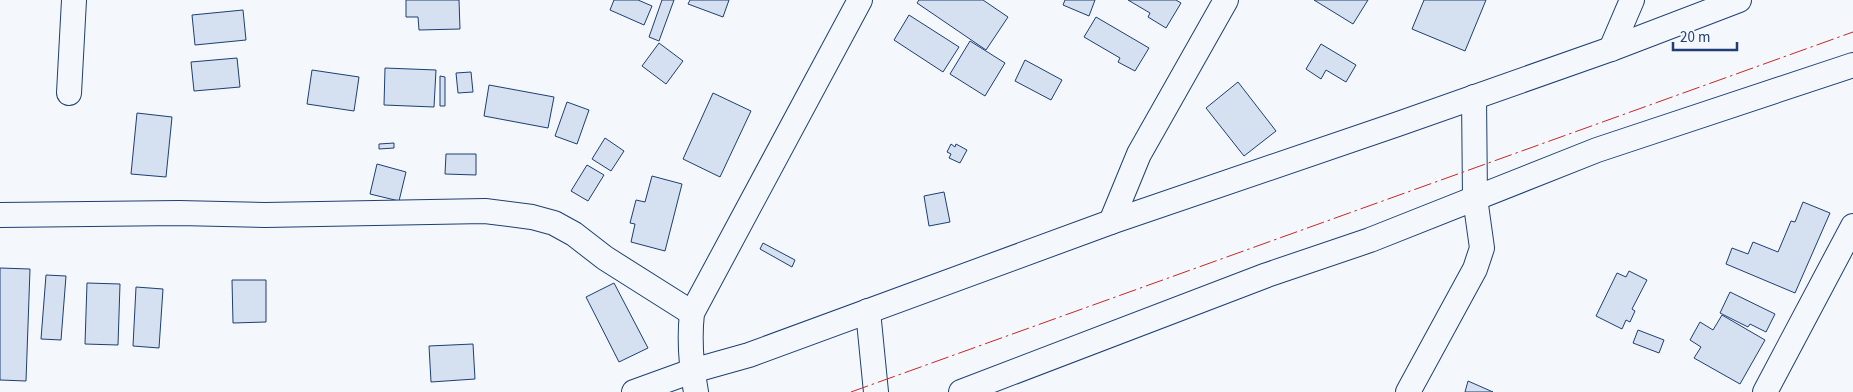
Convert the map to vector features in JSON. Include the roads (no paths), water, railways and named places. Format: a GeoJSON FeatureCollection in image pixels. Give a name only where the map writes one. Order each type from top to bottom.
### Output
{"type":"FeatureCollection","features":[{"type":"Feature","properties":{"kind":"street"},"geometry":{"type":"LineString","coordinates":[[69,93],[74,0]]}},
{"type":"Feature","properties":{"kind":"street"},"geometry":{"type":"LineString","coordinates":[[694,382],[689,335],[692,313],[860,0]]}},
{"type":"Feature","properties":{"kind":"street"},"geometry":{"type":"LineString","coordinates":[[1111,222],[1140,154],[1226,0]]}},
{"type":"Feature","properties":{"kind":"street"},"geometry":{"type":"LineString","coordinates":[[1611,49],[1632,0]]}},
{"type":"Feature","properties":{"kind":"street"},"geometry":{"type":"LineString","coordinates":[[634,392],[694,382],[750,355],[1111,222],[1611,49],[1707,6],[1739,0]]}},
{"type":"Feature","properties":{"kind":"street"},"geometry":{"type":"LineString","coordinates":[[961,392],[1267,275],[1370,240],[1597,150],[1853,65]]}},
{"type":"Feature","properties":{"kind":"street"},"geometry":{"type":"LineString","coordinates":[[1408,392],[1475,269],[1482,248],[1475,198],[1474,97]]}},
{"type":"Feature","properties":{"kind":"street"},"geometry":{"type":"LineString","coordinates":[[0,215],[179,213],[265,215],[485,211],[532,217],[554,223],[574,234],[605,258],[692,313]]}},
{"type":"Feature","properties":{"kind":"street"},"geometry":{"type":"LineString","coordinates":[[1765,392],[1853,226]]}},
{"type":"Feature","properties":{"kind":"street"},"geometry":{"type":"LineString","coordinates":[[868,311],[876,392]]}}]}
